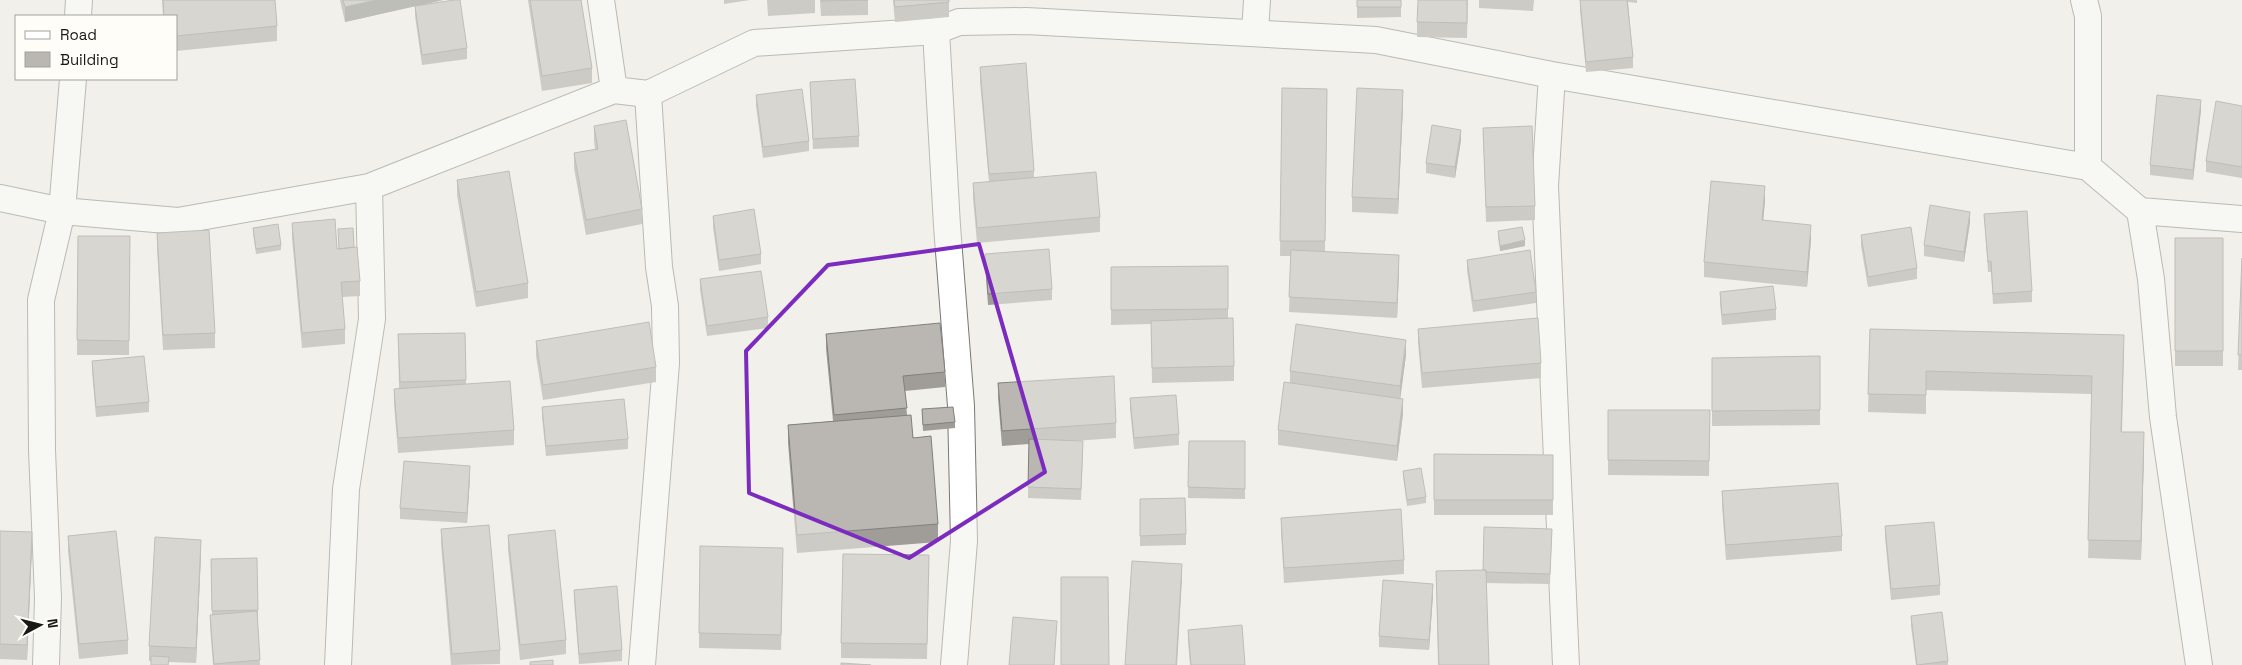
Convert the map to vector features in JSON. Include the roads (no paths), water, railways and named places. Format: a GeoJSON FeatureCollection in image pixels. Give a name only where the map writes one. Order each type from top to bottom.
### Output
{"type":"FeatureCollection","features":[{"type":"Feature","properties":{"kind":"street"},"geometry":{"type":"LineString","coordinates":[[78,15],[79,0]]}},
{"type":"Feature","properties":{"kind":"street"},"geometry":{"type":"LineString","coordinates":[[600,0],[614,90]]}},
{"type":"Feature","properties":{"kind":"street"},"geometry":{"type":"LineString","coordinates":[[1255,32],[1257,0]]}},
{"type":"Feature","properties":{"kind":"street"},"geometry":{"type":"LineString","coordinates":[[2084,0],[2088,16],[2088,167]]}},
{"type":"Feature","properties":{"kind":"street"},"geometry":{"type":"LineString","coordinates":[[950,18],[947,226],[962,406],[964,541],[954,665]]}},
{"type":"Feature","properties":{"kind":"street"},"geometry":{"type":"LineString","coordinates":[[0,198],[62,211],[178,221],[370,187],[614,90],[648,94],[754,43],[950,18],[1255,32],[1376,40],[1552,75],[2088,167],[2140,211],[2242,219]]}},
{"type":"Feature","properties":{"kind":"street"},"geometry":{"type":"LineString","coordinates":[[1552,75],[1545,186],[1566,665]]}},
{"type":"Feature","properties":{"kind":"street"},"geometry":{"type":"LineString","coordinates":[[46,665],[48,598],[42,450],[41,300],[62,211],[72,80]]}},
{"type":"Feature","properties":{"kind":"street"},"geometry":{"type":"LineString","coordinates":[[642,665],[666,364],[665,306],[659,267],[648,94]]}},
{"type":"Feature","properties":{"kind":"street"},"geometry":{"type":"LineString","coordinates":[[338,665],[346,490],[372,318],[370,187]]}},
{"type":"Feature","properties":{"kind":"street"},"geometry":{"type":"LineString","coordinates":[[2140,211],[2151,279],[2163,417],[2199,665]]}}]}
